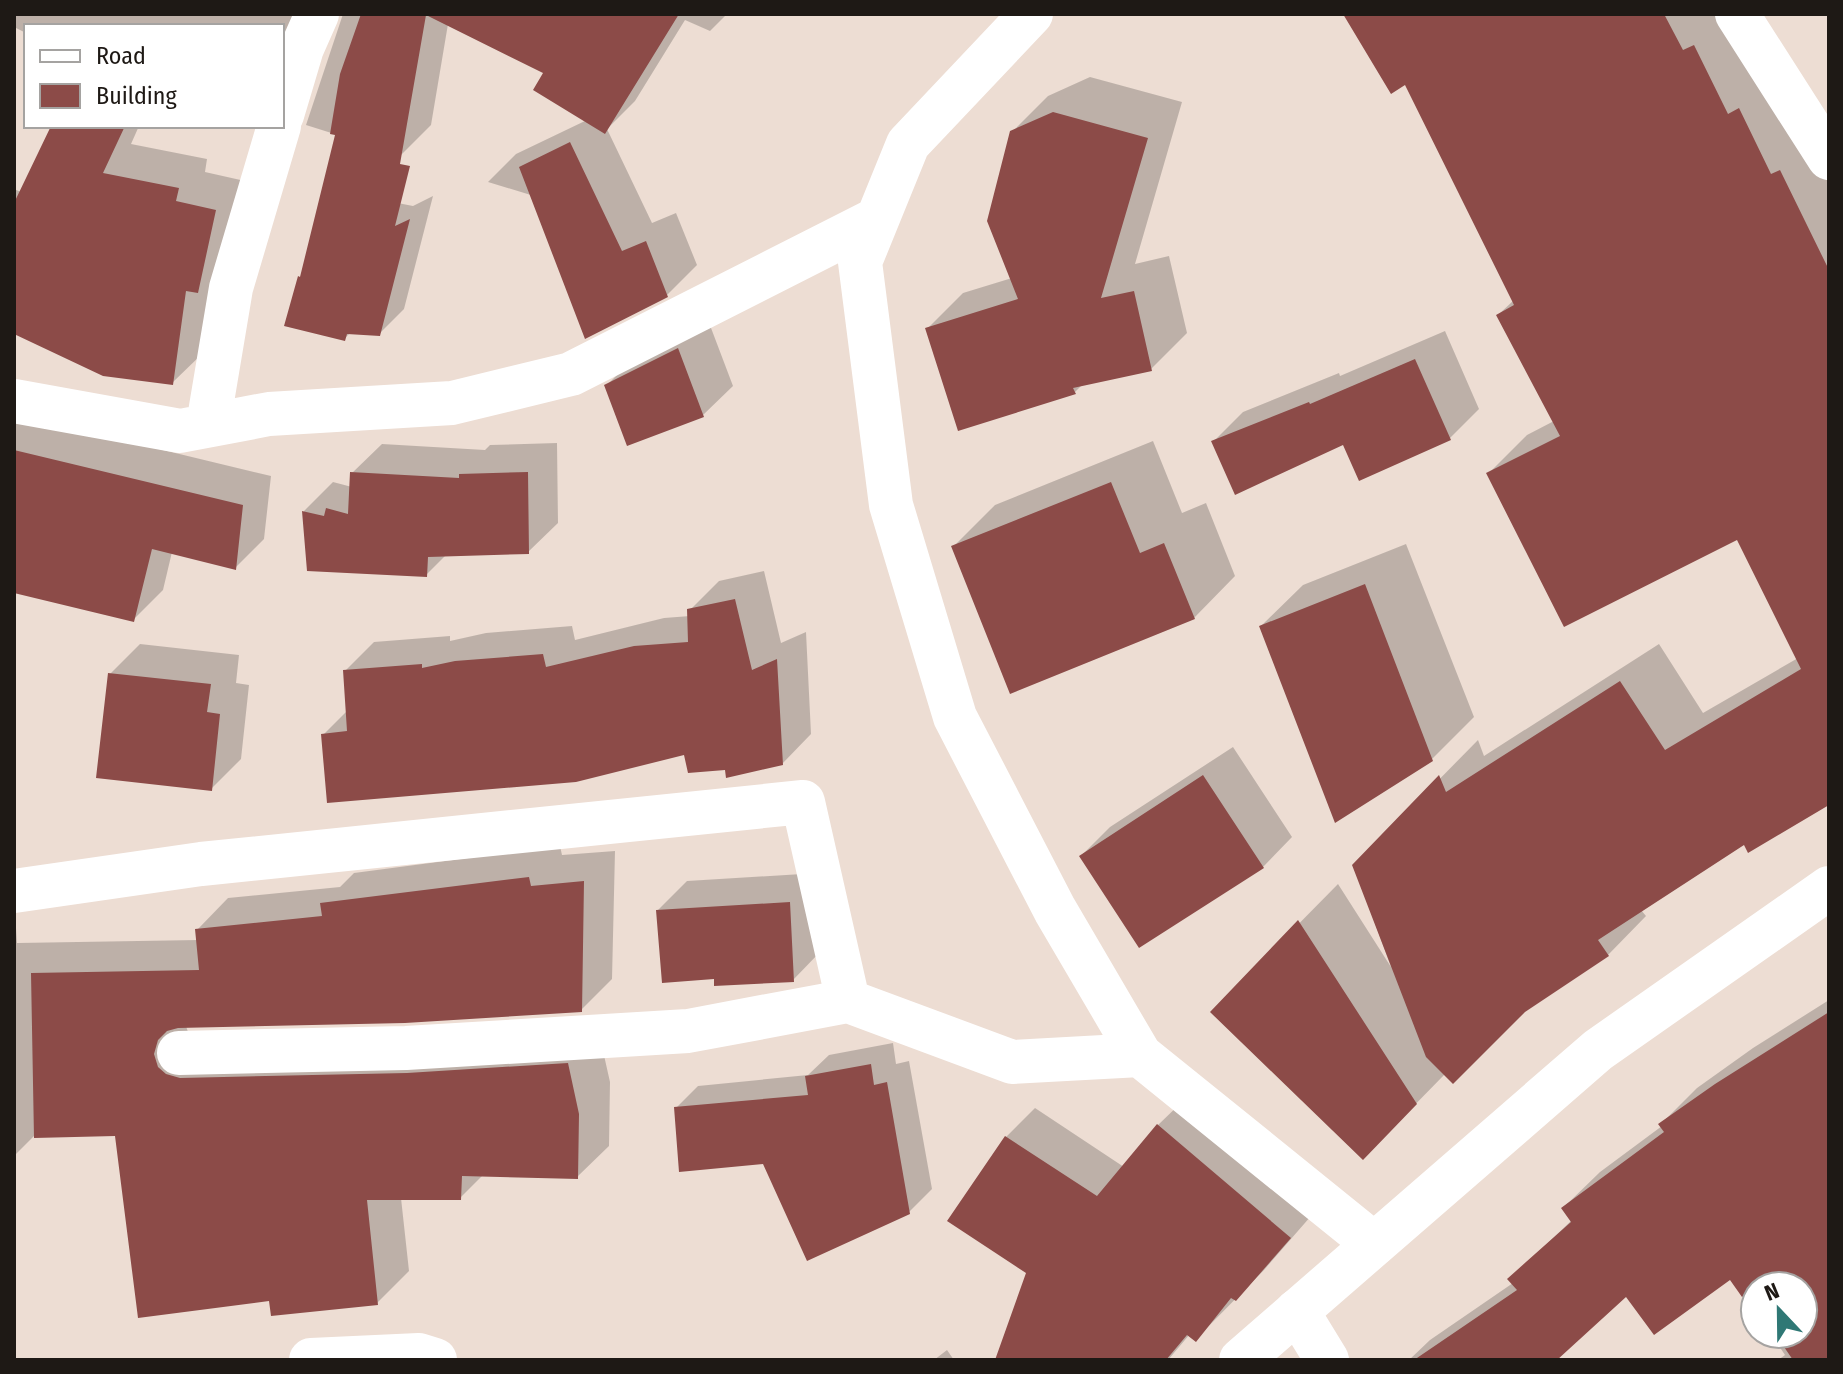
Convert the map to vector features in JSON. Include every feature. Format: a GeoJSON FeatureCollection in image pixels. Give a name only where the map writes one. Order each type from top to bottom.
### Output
{"type":"FeatureCollection","features":[{"type":"Feature","properties":{"kind":"street"},"geometry":{"type":"LineString","coordinates":[[284,108],[302,48],[317,14]]}},
{"type":"Feature","properties":{"kind":"street"},"geometry":{"type":"LineString","coordinates":[[1031,14],[908,144],[860,262],[891,505],[955,717],[1055,910],[1140,1055],[1374,1244]]}},
{"type":"Feature","properties":{"kind":"street"},"geometry":{"type":"LineString","coordinates":[[1737,14],[1829,158]]}},
{"type":"Feature","properties":{"kind":"street"},"geometry":{"type":"LineString","coordinates":[[208,425],[231,288],[278,128]]}},
{"type":"Feature","properties":{"kind":"street"},"geometry":{"type":"LineString","coordinates":[[14,401],[180,431],[269,414],[452,403],[571,374],[877,219]]}},
{"type":"Feature","properties":{"kind":"street"},"geometry":{"type":"LineString","coordinates":[[14,891],[201,864],[803,802],[848,1001]]}},
{"type":"Feature","properties":{"kind":"street"},"geometry":{"type":"LineString","coordinates":[[1241,1360],[1598,1050],[1829,888]]}},
{"type":"Feature","properties":{"kind":"street"},"geometry":{"type":"LineString","coordinates":[[179,1053],[406,1048],[688,1031],[848,1001],[1012,1062],[1140,1055]]}},
{"type":"Feature","properties":{"kind":"street"},"geometry":{"type":"LineString","coordinates":[[1297,1311],[1327,1360]]}},
{"type":"Feature","properties":{"kind":"street"},"geometry":{"type":"LineString","coordinates":[[311,1360],[419,1355],[435,1360]]}},
{"type":"Feature","properties":{"kind":"building"},"geometry":{"type":"Polygon","coordinates":[[[361,14],[679,14],[605,134],[533,90],[543,73],[426,15],[400,164],[410,166],[395,226],[410,219],[380,336],[347,334],[345,341],[284,326],[300,277],[335,135],[330,134],[340,74],[361,14]]]}},
{"type":"Feature","properties":{"kind":"building"},"geometry":{"type":"Polygon","coordinates":[[[1343,14],[1664,14],[1683,50],[1694,45],[1728,114],[1739,108],[1771,174],[1780,170],[1829,270],[1829,805],[1748,853],[1744,845],[1598,940],[1609,956],[1525,1012],[1453,1084],[1426,1057],[1352,865],[1439,775],[1446,792],[1620,681],[1665,750],[1801,669],[1737,540],[1564,627],[1486,473],[1560,436],[1496,315],[1514,305],[1405,85],[1391,94],[1343,14]]]}},
{"type":"Feature","properties":{"kind":"building"},"geometry":{"type":"Polygon","coordinates":[[[1053,112],[1148,138],[1101,298],[1134,291],[1152,371],[1073,388],[1076,394],[958,431],[925,328],[1018,299],[987,221],[1010,131],[1053,112]]]}},
{"type":"Feature","properties":{"kind":"building"},"geometry":{"type":"Polygon","coordinates":[[[50,128],[124,128],[103,173],[179,188],[176,201],[216,210],[198,293],[186,291],[173,385],[103,376],[14,334],[14,203],[50,128]]]}},
{"type":"Feature","properties":{"kind":"building"},"geometry":{"type":"Polygon","coordinates":[[[570,142],[622,251],[646,241],[668,297],[585,339],[519,167],[570,142]]]}},
{"type":"Feature","properties":{"kind":"building"},"geometry":{"type":"Polygon","coordinates":[[[678,348],[704,417],[627,446],[604,385],[678,348]]]}},
{"type":"Feature","properties":{"kind":"building"},"geometry":{"type":"Polygon","coordinates":[[[1415,359],[1451,440],[1359,481],[1343,445],[1235,495],[1211,441],[1310,404],[1415,359]]]}},
{"type":"Feature","properties":{"kind":"building"},"geometry":{"type":"Polygon","coordinates":[[[14,450],[243,505],[236,570],[152,549],[134,622],[14,593],[14,450]]]}},
{"type":"Feature","properties":{"kind":"building"},"geometry":{"type":"Polygon","coordinates":[[[350,472],[459,478],[459,474],[528,472],[529,554],[428,557],[427,577],[307,571],[302,511],[324,516],[326,508],[348,514],[350,472]]]}},
{"type":"Feature","properties":{"kind":"building"},"geometry":{"type":"Polygon","coordinates":[[[1111,482],[1140,553],[1164,543],[1195,619],[1010,694],[951,546],[1111,482]]]}},
{"type":"Feature","properties":{"kind":"building"},"geometry":{"type":"Polygon","coordinates":[[[1365,584],[1433,761],[1335,823],[1259,626],[1365,584]]]}},
{"type":"Feature","properties":{"kind":"building"},"geometry":{"type":"Polygon","coordinates":[[[735,599],[752,670],[777,659],[783,765],[726,778],[725,770],[688,773],[684,755],[576,782],[327,803],[321,734],[347,731],[343,670],[422,664],[422,668],[455,661],[543,654],[546,667],[634,646],[688,642],[687,609],[735,599]]]}},
{"type":"Feature","properties":{"kind":"building"},"geometry":{"type":"Polygon","coordinates":[[[108,673],[211,684],[207,712],[220,714],[212,791],[96,778],[108,673]]]}},
{"type":"Feature","properties":{"kind":"building"},"geometry":{"type":"Polygon","coordinates":[[[1203,775],[1264,868],[1139,948],[1079,856],[1203,775]]]}},
{"type":"Feature","properties":{"kind":"building"},"geometry":{"type":"Polygon","coordinates":[[[529,877],[531,886],[584,881],[582,1012],[405,1023],[178,1028],[167,1031],[158,1040],[154,1054],[158,1067],[166,1074],[180,1078],[407,1073],[568,1063],[579,1114],[578,1179],[462,1176],[461,1200],[367,1200],[378,1305],[271,1316],[269,1301],[138,1318],[115,1136],[34,1138],[31,973],[199,970],[195,929],[322,916],[320,903],[529,877]]]}},
{"type":"Feature","properties":{"kind":"building"},"geometry":{"type":"Polygon","coordinates":[[[790,902],[794,982],[714,986],[714,979],[662,983],[656,910],[790,902]]]}},
{"type":"Feature","properties":{"kind":"building"},"geometry":{"type":"Polygon","coordinates":[[[1298,920],[1417,1104],[1363,1160],[1210,1012],[1298,920]]]}},
{"type":"Feature","properties":{"kind":"building"},"geometry":{"type":"Polygon","coordinates":[[[1829,1012],[1829,1360],[1793,1360],[1786,1350],[1819,1350],[1819,1270],[1739,1270],[1739,1293],[1730,1280],[1654,1335],[1626,1297],[1557,1360],[1414,1360],[1517,1290],[1507,1279],[1571,1222],[1561,1208],[1664,1132],[1658,1124],[1829,1012]]]}},
{"type":"Feature","properties":{"kind":"building"},"geometry":{"type":"Polygon","coordinates":[[[871,1064],[874,1085],[887,1082],[910,1214],[807,1261],[763,1164],[679,1172],[674,1107],[808,1095],[805,1076],[871,1064]]]}},
{"type":"Feature","properties":{"kind":"building"},"geometry":{"type":"Polygon","coordinates":[[[1157,1124],[1291,1238],[1236,1301],[1231,1298],[1196,1342],[1187,1335],[1166,1360],[995,1360],[1026,1273],[947,1221],[1005,1136],[1097,1196],[1157,1124]]]}}]}
